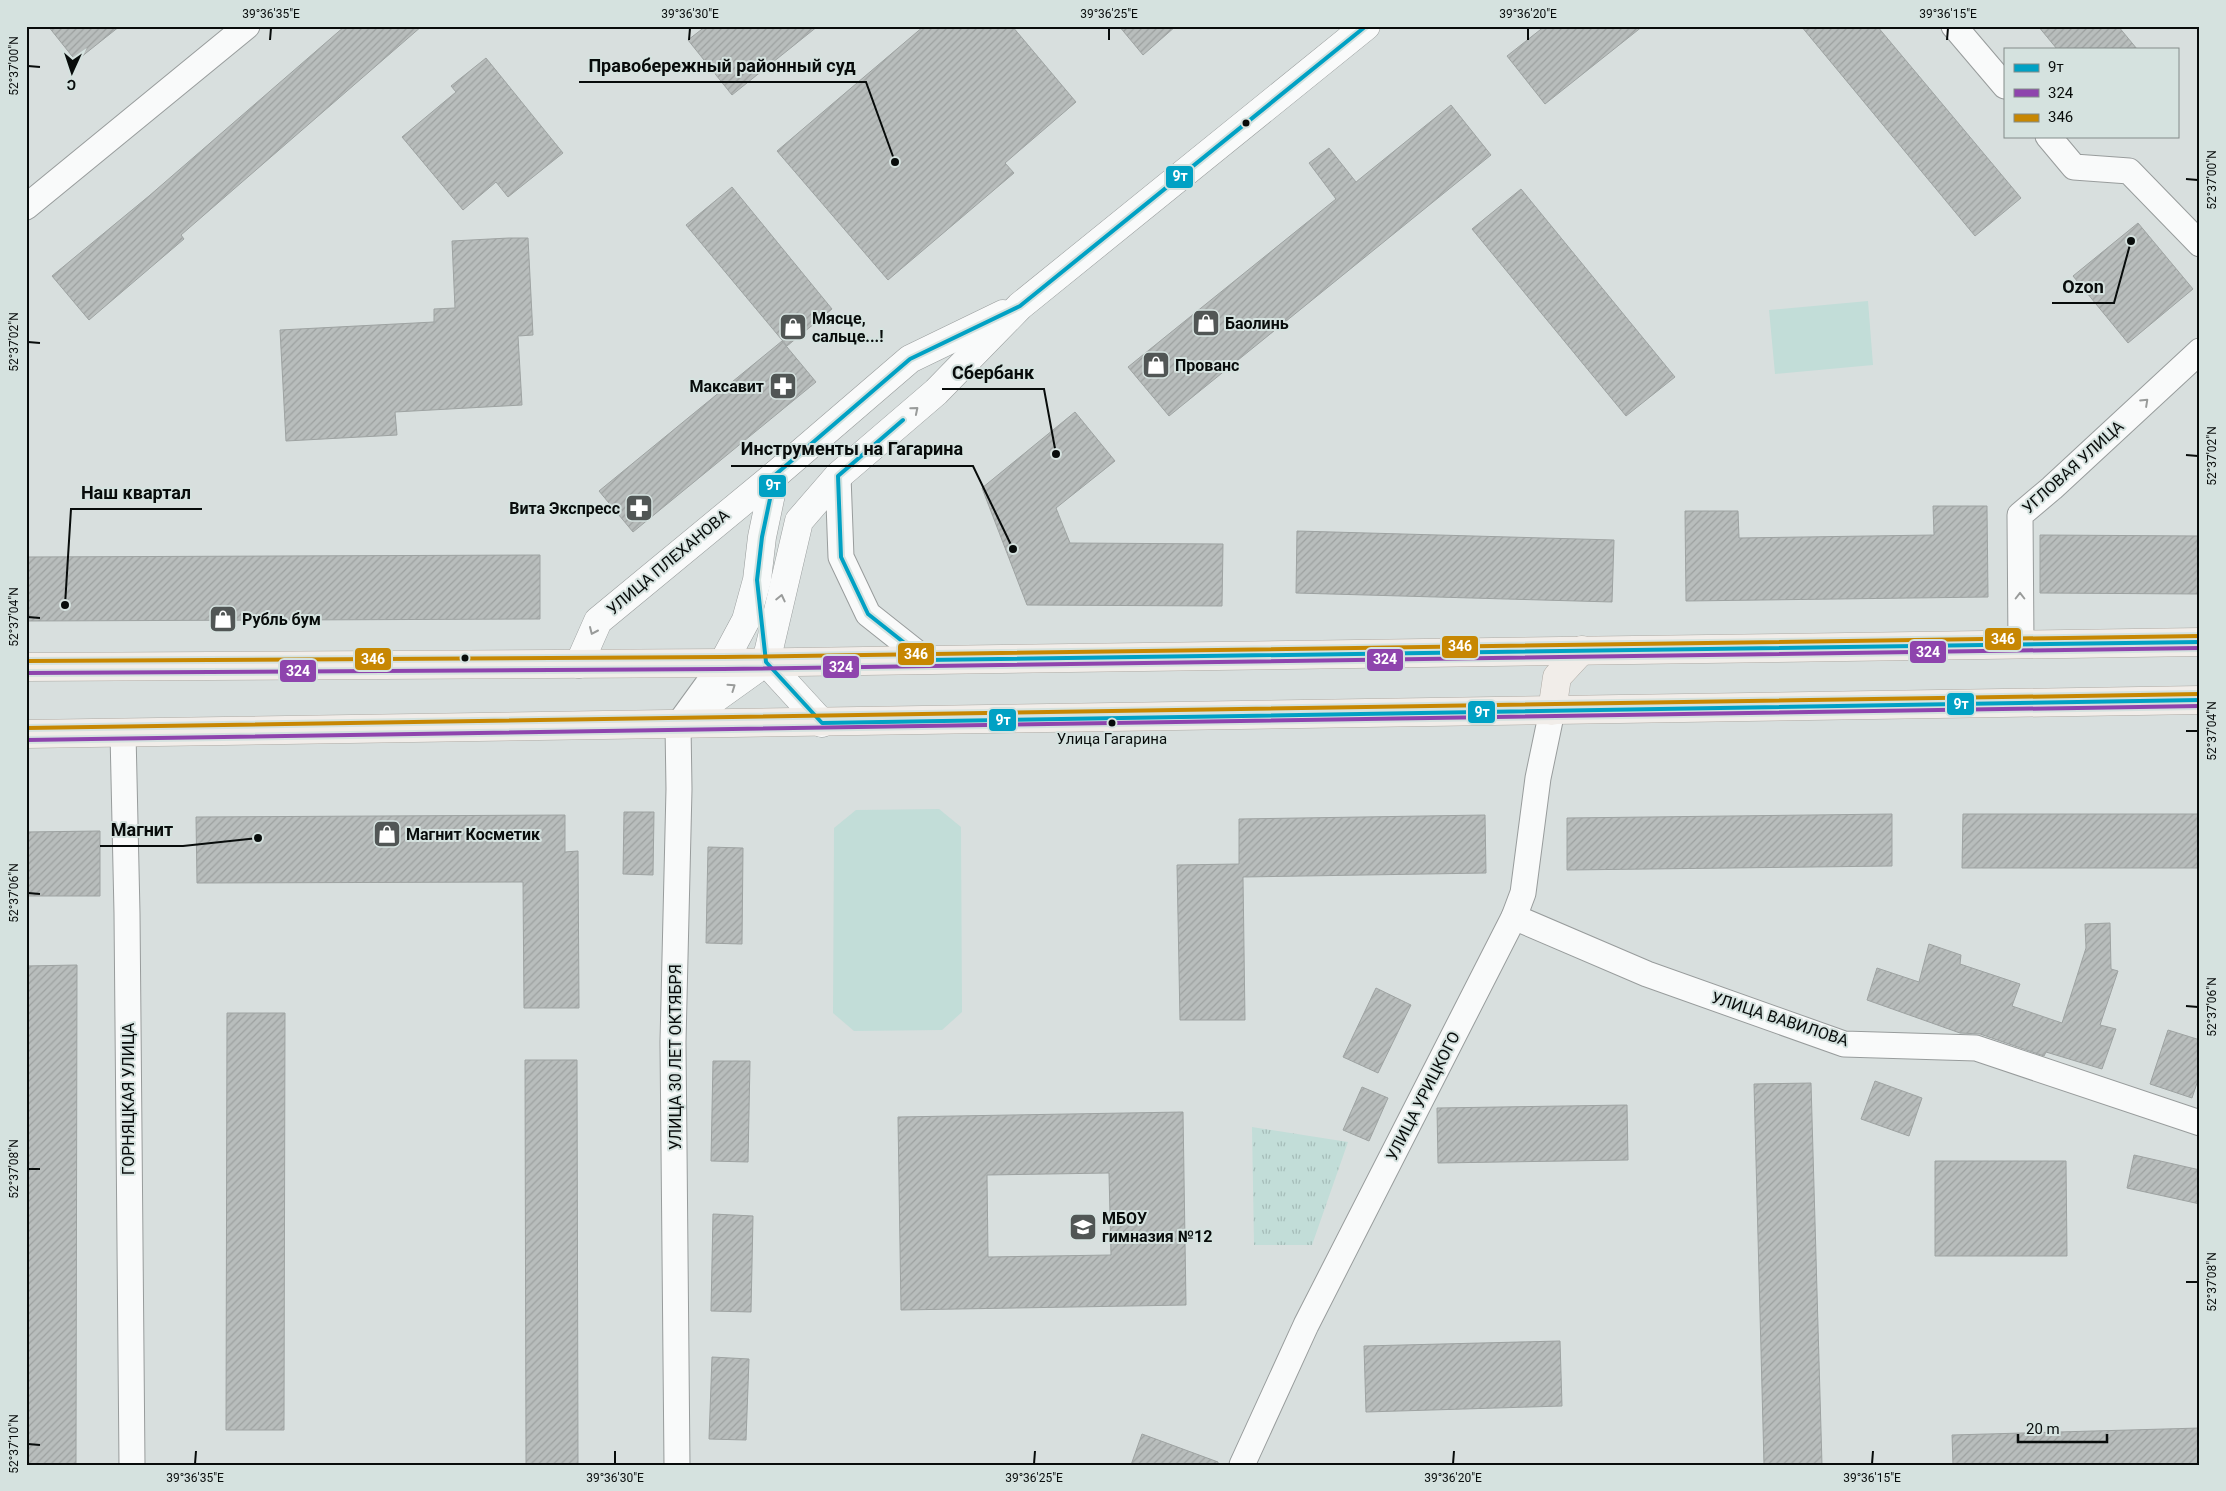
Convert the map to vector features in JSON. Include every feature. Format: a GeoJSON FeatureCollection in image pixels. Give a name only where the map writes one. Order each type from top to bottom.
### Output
{"type":"FeatureCollection","features":[{"type":"Feature","properties":{"kind":"main road","name":"УЛИЦА ПЛЕХАНОВА"},"geometry":{"type":"LineString","coordinates":[[766,662],[799,521],[838,476],[936,392],[1020,306],[1366,26]]}},
{"type":"Feature","properties":{"kind":"main road","name":"УЛИЦА ПЛЕХАНОВА"},"geometry":{"type":"LineString","coordinates":[[578,664],[598,621],[775,475],[910,359],[1020,306]]}},
{"type":"Feature","properties":{"kind":"main road"},"geometry":{"type":"LineString","coordinates":[[723,663],[746,620],[757,580],[762,536],[775,475]]}},
{"type":"Feature","properties":{"kind":"main road"},"geometry":{"type":"LineString","coordinates":[[757,580],[766,662],[822,723]]}},
{"type":"Feature","properties":{"kind":"main road"},"geometry":{"type":"LineString","coordinates":[[26,667],[723,663],[2200,642]]}},
{"type":"Feature","properties":{"kind":"main road"},"geometry":{"type":"LineString","coordinates":[[1552,711],[1557,677],[1582,650]]}},
{"type":"Feature","properties":{"kind":"main road"},"geometry":{"type":"LineString","coordinates":[[678,725],[766,662]]}},
{"type":"Feature","properties":{"kind":"main road"},"geometry":{"type":"LineString","coordinates":[[26,734],[2200,700]]}},
{"type":"Feature","properties":{"kind":"street"},"geometry":{"type":"LineString","coordinates":[[26,208],[247,26]]}},
{"type":"Feature","properties":{"kind":"street"},"geometry":{"type":"LineString","coordinates":[[1954,26],[2004,85]]}},
{"type":"Feature","properties":{"kind":"street"},"geometry":{"type":"LineString","coordinates":[[2050,138],[2074,167],[2129,171],[2200,244]]}},
{"type":"Feature","properties":{"kind":"street","name":"УГЛОВАЯ УЛИЦА"},"geometry":{"type":"LineString","coordinates":[[2021,645],[2020,515],[2052,488],[2200,351]]}},
{"type":"Feature","properties":{"kind":"street"},"geometry":{"type":"LineString","coordinates":[[838,476],[841,556],[868,614],[926,660]]}},
{"type":"Feature","properties":{"kind":"street"},"geometry":{"type":"LineString","coordinates":[[678,725],[723,663]]}},
{"type":"Feature","properties":{"kind":"street","name":"УЛИЦА УРИЦКОГО"},"geometry":{"type":"LineString","coordinates":[[1242,1465],[1306,1325],[1514,917],[1523,893],[1538,778],[1552,711]]}},
{"type":"Feature","properties":{"kind":"street","name":"УЛИЦА 30 ЛЕТ ОКТЯБРЯ"},"geometry":{"type":"LineString","coordinates":[[677,1465],[673,1042],[679,789],[678,725]]}},
{"type":"Feature","properties":{"kind":"street","name":"ГОРНЯЦКАЯ УЛИЦА"},"geometry":{"type":"LineString","coordinates":[[123,733],[127,913],[132,1465]]}},
{"type":"Feature","properties":{"kind":"street","name":"УЛИЦА ВАВИЛОВА"},"geometry":{"type":"LineString","coordinates":[[1514,917],[1647,974],[1844,1044],[1976,1048],[2200,1123]]}},
{"type":"Feature","properties":{"kind":"green space"},"geometry":{"type":"Polygon","coordinates":[[[1868,301],[1873,365],[1775,374],[1769,310],[1868,301]]]}},
{"type":"Feature","properties":{"kind":"green space"},"geometry":{"type":"Polygon","coordinates":[[[939,809],[961,827],[962,1012],[942,1030],[854,1031],[833,1013],[834,828],[856,810],[939,809]]]}},
{"type":"Feature","properties":{"kind":"green space"},"geometry":{"type":"Polygon","coordinates":[[[1252,1127],[1348,1142],[1312,1245],[1254,1245],[1252,1127]]]}},
{"type":"Feature","properties":{"kind":"building"},"geometry":{"type":"Polygon","coordinates":[[[48,26],[120,26],[76,61],[48,26]]]}},
{"type":"Feature","properties":{"kind":"building"},"geometry":{"type":"Polygon","coordinates":[[[345,26],[422,26],[181,235],[184,239],[89,320],[52,276],[149,196],[345,26]]]}},
{"type":"Feature","properties":{"kind":"building"},"geometry":{"type":"Polygon","coordinates":[[[706,26],[818,26],[732,95],[688,40],[706,26]]]}},
{"type":"Feature","properties":{"kind":"building"},"geometry":{"type":"Polygon","coordinates":[[[924,26],[1012,26],[1076,102],[1005,163],[1014,173],[888,280],[777,151],[924,26]]]}},
{"type":"Feature","properties":{"kind":"building"},"geometry":{"type":"Polygon","coordinates":[[[1119,26],[1176,26],[1143,55],[1119,26]]]}},
{"type":"Feature","properties":{"kind":"building"},"geometry":{"type":"Polygon","coordinates":[[[1545,26],[1643,26],[1545,104],[1507,56],[1545,26]]]}},
{"type":"Feature","properties":{"kind":"building"},"geometry":{"type":"Polygon","coordinates":[[[1801,26],[1877,26],[2021,198],[1975,236],[1801,26]]]}},
{"type":"Feature","properties":{"kind":"building"},"geometry":{"type":"Polygon","coordinates":[[[2038,26],[2118,26],[2136,48],[2056,48],[2038,26]]]}},
{"type":"Feature","properties":{"kind":"building"},"geometry":{"type":"Polygon","coordinates":[[[486,58],[563,153],[508,197],[496,182],[463,210],[402,137],[456,92],[451,86],[486,58]]]}},
{"type":"Feature","properties":{"kind":"building"},"geometry":{"type":"Polygon","coordinates":[[[1451,105],[1491,155],[1169,416],[1128,367],[1336,199],[1309,163],[1329,148],[1356,182],[1451,105]]]}},
{"type":"Feature","properties":{"kind":"building"},"geometry":{"type":"Polygon","coordinates":[[[732,187],[832,309],[787,346],[686,225],[732,187]]]}},
{"type":"Feature","properties":{"kind":"building"},"geometry":{"type":"Polygon","coordinates":[[[1521,189],[1675,377],[1626,416],[1472,229],[1521,189]]]}},
{"type":"Feature","properties":{"kind":"building"},"geometry":{"type":"Polygon","coordinates":[[[2138,223],[2193,289],[2128,343],[2073,276],[2138,223]]]}},
{"type":"Feature","properties":{"kind":"building"},"geometry":{"type":"Polygon","coordinates":[[[528,238],[533,335],[518,336],[522,405],[395,412],[397,435],[286,441],[280,330],[434,322],[434,309],[455,308],[452,241],[528,238]]]}},
{"type":"Feature","properties":{"kind":"building"},"geometry":{"type":"Polygon","coordinates":[[[782,341],[816,382],[633,532],[599,491],[782,341]]]}},
{"type":"Feature","properties":{"kind":"building"},"geometry":{"type":"Polygon","coordinates":[[[1075,412],[1115,461],[1056,508],[1070,543],[1223,544],[1222,606],[1027,605],[982,488],[1075,412]]]}},
{"type":"Feature","properties":{"kind":"building"},"geometry":{"type":"Polygon","coordinates":[[[1933,506],[1987,506],[1988,597],[1686,601],[1685,511],[1738,511],[1739,538],[1934,535],[1933,506]]]}},
{"type":"Feature","properties":{"kind":"building"},"geometry":{"type":"Polygon","coordinates":[[[1297,531],[1614,540],[1612,602],[1296,593],[1297,531]]]}},
{"type":"Feature","properties":{"kind":"building"},"geometry":{"type":"Polygon","coordinates":[[[2040,535],[2200,536],[2200,594],[2040,593],[2040,535]]]}},
{"type":"Feature","properties":{"kind":"building"},"geometry":{"type":"Polygon","coordinates":[[[540,555],[540,619],[26,621],[26,557],[540,555]]]}},
{"type":"Feature","properties":{"kind":"building"},"geometry":{"type":"Polygon","coordinates":[[[624,812],[654,812],[653,875],[623,874],[624,812]]]}},
{"type":"Feature","properties":{"kind":"building"},"geometry":{"type":"Polygon","coordinates":[[[1892,814],[1892,866],[1567,870],[1567,818],[1892,814]]]}},
{"type":"Feature","properties":{"kind":"building"},"geometry":{"type":"Polygon","coordinates":[[[1963,814],[2200,814],[2200,868],[1962,868],[1963,814]]]}},
{"type":"Feature","properties":{"kind":"building"},"geometry":{"type":"Polygon","coordinates":[[[565,815],[565,852],[578,851],[579,1008],[524,1008],[523,882],[197,883],[196,817],[565,815]]]}},
{"type":"Feature","properties":{"kind":"building"},"geometry":{"type":"Polygon","coordinates":[[[1485,815],[1486,873],[1243,877],[1245,1020],[1180,1020],[1177,865],[1239,864],[1239,819],[1485,815]]]}},
{"type":"Feature","properties":{"kind":"building"},"geometry":{"type":"Polygon","coordinates":[[[100,831],[100,896],[26,896],[26,832],[100,831]]]}},
{"type":"Feature","properties":{"kind":"building"},"geometry":{"type":"Polygon","coordinates":[[[708,847],[743,848],[742,944],[706,943],[708,847]]]}},
{"type":"Feature","properties":{"kind":"building"},"geometry":{"type":"Polygon","coordinates":[[[2110,923],[2111,969],[2118,971],[2100,1025],[2116,1029],[2102,1069],[2046,1052],[2044,1056],[1980,1034],[1960,1033],[1867,1000],[1877,968],[1919,982],[1929,944],[1961,955],[1960,964],[2020,984],[2012,1006],[2062,1023],[2086,948],[2085,924],[2110,923]]]}},
{"type":"Feature","properties":{"kind":"building"},"geometry":{"type":"Polygon","coordinates":[[[77,965],[76,1465],[26,1465],[26,966],[77,965]]]}},
{"type":"Feature","properties":{"kind":"building"},"geometry":{"type":"Polygon","coordinates":[[[1376,988],[1411,1005],[1378,1073],[1343,1057],[1376,988]]]}},
{"type":"Feature","properties":{"kind":"building"},"geometry":{"type":"Polygon","coordinates":[[[227,1013],[285,1013],[284,1430],[226,1430],[227,1013]]]}},
{"type":"Feature","properties":{"kind":"building"},"geometry":{"type":"Polygon","coordinates":[[[2168,1030],[2200,1040],[2200,1074],[2192,1098],[2150,1084],[2168,1030]]]}},
{"type":"Feature","properties":{"kind":"building"},"geometry":{"type":"Polygon","coordinates":[[[525,1060],[577,1060],[578,1465],[526,1465],[525,1060]]]}},
{"type":"Feature","properties":{"kind":"building"},"geometry":{"type":"Polygon","coordinates":[[[713,1061],[750,1061],[748,1162],[711,1161],[713,1061]]]}},
{"type":"Feature","properties":{"kind":"building"},"geometry":{"type":"Polygon","coordinates":[[[1875,1081],[1922,1098],[1909,1136],[1861,1119],[1875,1081]]]}},
{"type":"Feature","properties":{"kind":"building"},"geometry":{"type":"Polygon","coordinates":[[[1811,1083],[1822,1465],[1764,1465],[1754,1084],[1811,1083]]]}},
{"type":"Feature","properties":{"kind":"building"},"geometry":{"type":"Polygon","coordinates":[[[1362,1087],[1388,1098],[1369,1141],[1343,1130],[1362,1087]]]}},
{"type":"Feature","properties":{"kind":"building"},"geometry":{"type":"Polygon","coordinates":[[[1627,1105],[1628,1160],[1438,1163],[1437,1108],[1627,1105]]]}},
{"type":"Feature","properties":{"kind":"building"},"geometry":{"type":"Polygon","coordinates":[[[1183,1112],[1186,1305],[901,1310],[898,1117],[1183,1112]],[[1109,1173],[987,1175],[988,1257],[1111,1255],[1109,1173]]]}},
{"type":"Feature","properties":{"kind":"building"},"geometry":{"type":"Polygon","coordinates":[[[2134,1155],[2200,1170],[2200,1204],[2127,1188],[2134,1155]]]}},
{"type":"Feature","properties":{"kind":"building"},"geometry":{"type":"Polygon","coordinates":[[[1935,1161],[2066,1161],[2067,1256],[1935,1256],[1935,1161]]]}},
{"type":"Feature","properties":{"kind":"building"},"geometry":{"type":"Polygon","coordinates":[[[713,1214],[753,1216],[751,1312],[711,1311],[713,1214]]]}},
{"type":"Feature","properties":{"kind":"building"},"geometry":{"type":"Polygon","coordinates":[[[1560,1341],[1562,1406],[1366,1412],[1364,1346],[1560,1341]]]}},
{"type":"Feature","properties":{"kind":"building"},"geometry":{"type":"Polygon","coordinates":[[[712,1357],[749,1359],[746,1440],[709,1439],[712,1357]]]}},
{"type":"Feature","properties":{"kind":"building"},"geometry":{"type":"Polygon","coordinates":[[[2200,1428],[2200,1465],[1953,1465],[1952,1435],[2200,1428]]]}},
{"type":"Feature","properties":{"kind":"building"},"geometry":{"type":"Polygon","coordinates":[[[1142,1434],[1218,1462],[1218,1465],[1131,1465],[1142,1434]]]}},
{"type":"Feature","properties":{"kind":"transit line","name":"9т"},"geometry":{"type":"LineString","coordinates":[[1366,26],[1020,306],[910,359],[775,475],[762,537],[757,580],[766,662],[822,723],[2200,700]]}},
{"type":"Feature","properties":{"kind":"transit line","name":"9т"},"geometry":{"type":"LineString","coordinates":[[903,420],[838,476],[841,557],[868,614],[926,660],[2200,642]]}},
{"type":"Feature","properties":{"kind":"transit line","name":"346"},"geometry":{"type":"LineString","coordinates":[[26,661],[723,657],[2200,636]]}},
{"type":"Feature","properties":{"kind":"transit line","name":"324"},"geometry":{"type":"LineString","coordinates":[[26,673],[723,669],[2200,648]]}},
{"type":"Feature","properties":{"kind":"transit line","name":"346"},"geometry":{"type":"LineString","coordinates":[[26,728],[2200,694]]}},
{"type":"Feature","properties":{"kind":"transit line","name":"324"},"geometry":{"type":"LineString","coordinates":[[26,740],[2200,706]]}},
{"type":"Feature","properties":{"kind":"place","name":"Правобережный районный суд"},"geometry":{"type":"Point","coordinates":[895,162]}},
{"type":"Feature","properties":{"kind":"place","name":"Ozon"},"geometry":{"type":"Point","coordinates":[2131,241]}},
{"type":"Feature","properties":{"kind":"place","name":"Баолинь"},"geometry":{"type":"Point","coordinates":[1206,323]}},
{"type":"Feature","properties":{"kind":"place","name":"Мясце, сальце...!"},"geometry":{"type":"Point","coordinates":[793,327]}},
{"type":"Feature","properties":{"kind":"place","name":"Прованс"},"geometry":{"type":"Point","coordinates":[1156,365]}},
{"type":"Feature","properties":{"kind":"place","name":"Максавит"},"geometry":{"type":"Point","coordinates":[783,386]}},
{"type":"Feature","properties":{"kind":"place","name":"Сбербанк"},"geometry":{"type":"Point","coordinates":[1056,454]}},
{"type":"Feature","properties":{"kind":"place","name":"Вита Экспресс"},"geometry":{"type":"Point","coordinates":[639,508]}},
{"type":"Feature","properties":{"kind":"place","name":"Инструменты на Гагарина"},"geometry":{"type":"Point","coordinates":[1013,549]}},
{"type":"Feature","properties":{"kind":"place","name":"Наш квартал"},"geometry":{"type":"Point","coordinates":[65,605]}},
{"type":"Feature","properties":{"kind":"place","name":"Рубль бум"},"geometry":{"type":"Point","coordinates":[223,619]}},
{"type":"Feature","properties":{"kind":"place","name":"Улица Гагарина"},"geometry":{"type":"Point","coordinates":[1112,723]}},
{"type":"Feature","properties":{"kind":"place","name":"Магнит Косметик"},"geometry":{"type":"Point","coordinates":[387,834]}},
{"type":"Feature","properties":{"kind":"place","name":"Магнит"},"geometry":{"type":"Point","coordinates":[258,838]}},
{"type":"Feature","properties":{"kind":"place","name":"МБОУ гимназия №12"},"geometry":{"type":"Point","coordinates":[1083,1227]}}]}
